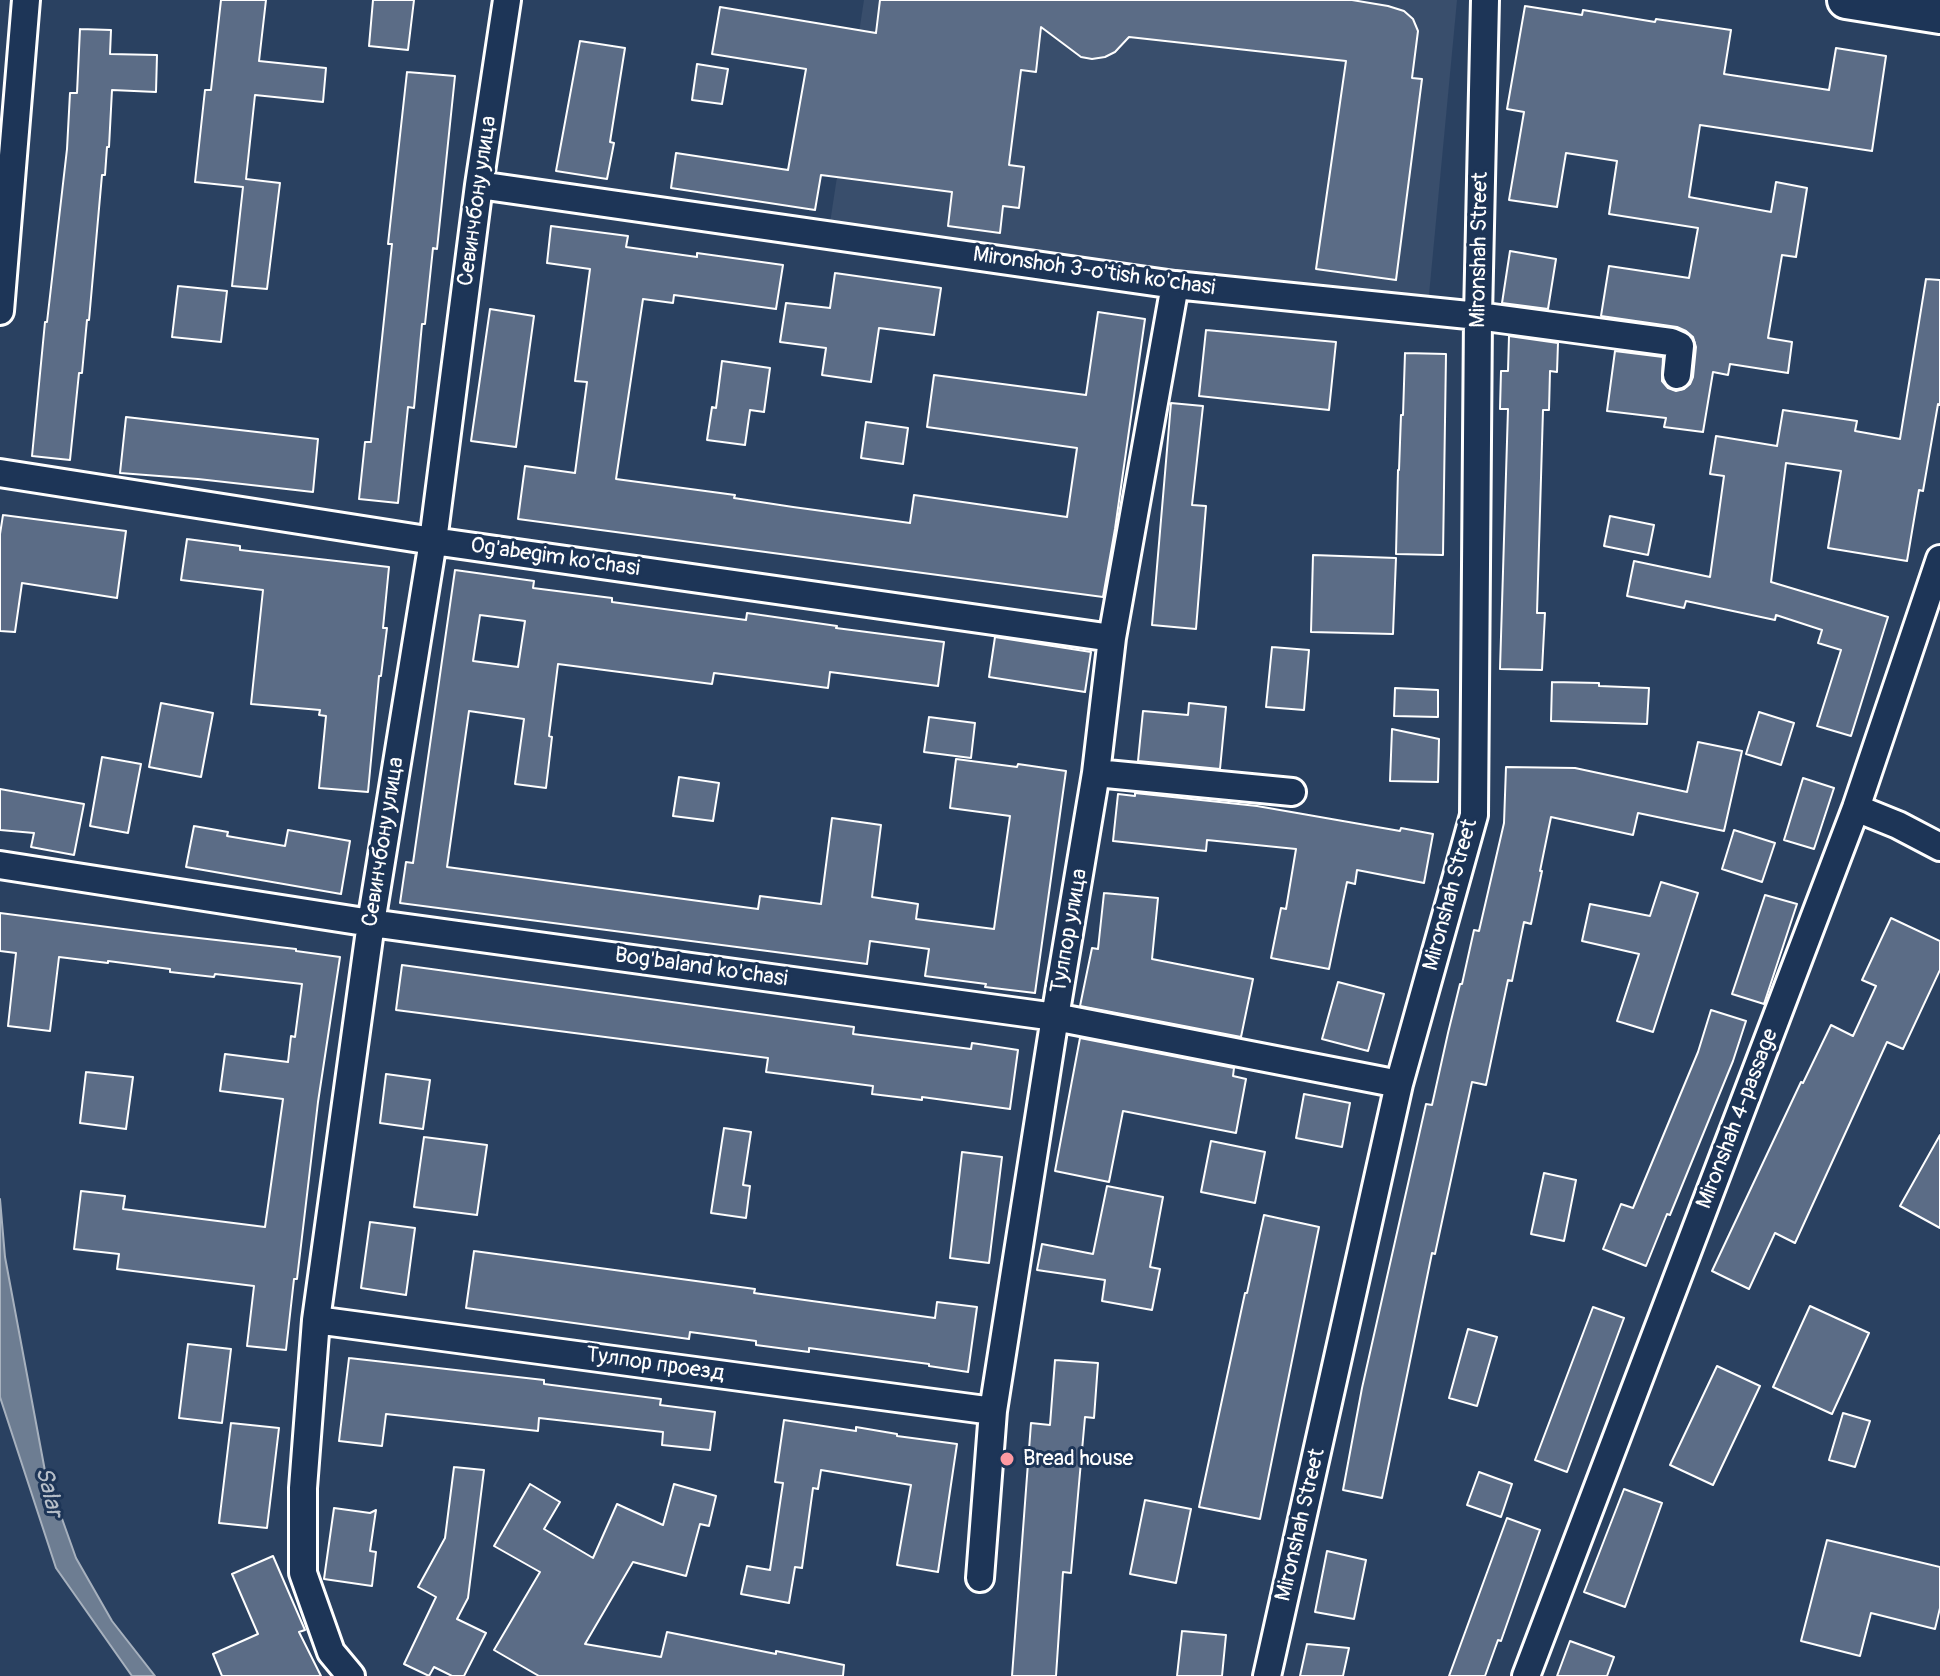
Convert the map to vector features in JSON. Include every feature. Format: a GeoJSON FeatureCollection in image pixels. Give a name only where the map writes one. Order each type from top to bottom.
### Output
{"type":"FeatureCollection","features":[{"type":"Feature","properties":{"kind":"street"},"geometry":{"type":"LineString","coordinates":[[0,311],[26,0]]}},
{"type":"Feature","properties":{"kind":"street","name":"Севинчбону улица"},"geometry":{"type":"LineString","coordinates":[[351,1676],[331,1652],[303,1573],[303,1488],[316,1320],[371,923],[433,541],[479,185],[507,0]]}},
{"type":"Feature","properties":{"kind":"street","name":"Mironshah Street"},"geometry":{"type":"LineString","coordinates":[[1267,1676],[1399,1084],[1474,815],[1478,316],[1485,0]]}},
{"type":"Feature","properties":{"kind":"street"},"geometry":{"type":"LineString","coordinates":[[1855,1],[1940,15]]}},
{"type":"Feature","properties":{"kind":"street","name":"Mironshoh 3-o'tish ko'chasi"},"geometry":{"type":"LineString","coordinates":[[479,185],[1175,285],[1478,316],[1671,342],[1680,346],[1677,375]]}},
{"type":"Feature","properties":{"kind":"street","name":"Тулпор улица"},"geometry":{"type":"LineString","coordinates":[[980,1578],[993,1411],[1096,773],[1112,638],[1175,285]]}},
{"type":"Feature","properties":{"kind":"street","name":"Og'abegim ko'chasi"},"geometry":{"type":"LineString","coordinates":[[0,473],[433,541],[1112,638]]}},
{"type":"Feature","properties":{"kind":"street","name":"Mironshah 4-passage"},"geometry":{"type":"LineString","coordinates":[[1526,1676],[1856,808],[1940,559]]}},
{"type":"Feature","properties":{"kind":"street"},"geometry":{"type":"LineString","coordinates":[[1096,773],[1292,792]]}},
{"type":"Feature","properties":{"kind":"street"},"geometry":{"type":"LineString","coordinates":[[1856,808],[1940,847]]}},
{"type":"Feature","properties":{"kind":"street","name":"Bog'baland ko'chasi"},"geometry":{"type":"LineString","coordinates":[[0,865],[371,923],[1055,1017],[1399,1084]]}},
{"type":"Feature","properties":{"kind":"street","name":"Тулпор проезд"},"geometry":{"type":"LineString","coordinates":[[316,1320],[993,1411]]}},
{"type":"Feature","properties":{"kind":"shaded area"},"geometry":{"type":"Polygon","coordinates":[[[864,0],[1457,0],[1428,305],[830,223],[864,0]]]}},
{"type":"Feature","properties":{"kind":"water","name":"Salar"},"geometry":{"type":"Polygon","coordinates":[[[0,1199],[5,1257],[45,1471],[76,1558],[112,1621],[155,1676],[132,1676],[56,1568],[0,1397],[0,1199]]]}},
{"type":"Feature","properties":{"kind":"building"},"geometry":{"type":"Polygon","coordinates":[[[221,0],[266,0],[259,61],[326,68],[323,102],[255,95],[246,179],[280,183],[267,289],[232,286],[243,187],[195,182],[205,90],[211,90],[221,0]]]}},
{"type":"Feature","properties":{"kind":"building"},"geometry":{"type":"Polygon","coordinates":[[[373,0],[414,0],[408,50],[369,46],[373,0]]]}},
{"type":"Feature","properties":{"kind":"building"},"geometry":{"type":"Polygon","coordinates":[[[880,0],[1352,0],[1404,11],[1413,19],[1418,31],[1412,78],[1422,79],[1396,280],[1316,269],[1346,61],[1129,37],[1115,52],[1092,59],[1081,57],[1041,27],[1036,72],[1021,70],[1009,165],[1024,167],[1019,208],[1003,206],[1000,233],[948,226],[952,192],[821,175],[815,210],[671,188],[676,153],[788,170],[806,69],[712,54],[720,7],[876,33],[880,0]]]}},
{"type":"Feature","properties":{"kind":"building"},"geometry":{"type":"Polygon","coordinates":[[[1525,6],[1582,15],[1583,10],[1731,30],[1724,74],[1829,90],[1836,48],[1886,56],[1872,151],[1700,125],[1689,197],[1771,212],[1776,182],[1807,188],[1796,257],[1782,255],[1768,338],[1792,342],[1788,373],[1730,364],[1728,375],[1713,372],[1703,432],[1664,427],[1666,418],[1607,411],[1615,351],[1663,357],[1662,381],[1676,391],[1690,384],[1696,347],[1693,337],[1677,327],[1601,316],[1609,266],[1689,278],[1698,228],[1609,214],[1617,161],[1566,153],[1557,207],[1509,200],[1524,112],[1507,109],[1525,6]]]}},
{"type":"Feature","properties":{"kind":"building"},"geometry":{"type":"Polygon","coordinates":[[[80,29],[111,30],[110,54],[157,55],[156,92],[112,90],[109,147],[105,175],[102,175],[89,320],[82,373],[79,373],[70,460],[32,456],[67,149],[70,93],[77,93],[80,29]]]}},
{"type":"Feature","properties":{"kind":"building"},"geometry":{"type":"Polygon","coordinates":[[[580,41],[625,48],[607,179],[556,171],[580,41]]]}},
{"type":"Feature","properties":{"kind":"building"},"geometry":{"type":"Polygon","coordinates":[[[697,64],[728,69],[722,104],[692,100],[697,64]]]}},
{"type":"Feature","properties":{"kind":"building"},"geometry":{"type":"Polygon","coordinates":[[[407,72],[455,76],[437,249],[433,248],[414,408],[408,407],[398,503],[359,499],[365,442],[371,442],[407,72]]]}},
{"type":"Feature","properties":{"kind":"building"},"geometry":{"type":"Polygon","coordinates":[[[551,226],[628,236],[626,247],[783,265],[776,309],[674,295],[673,303],[643,299],[616,479],[735,495],[734,498],[910,523],[914,495],[1067,517],[1077,448],[927,427],[934,375],[1086,395],[1098,312],[1145,319],[1103,597],[518,519],[525,466],[575,473],[587,382],[575,381],[590,269],[547,263],[551,226]]]}},
{"type":"Feature","properties":{"kind":"building"},"geometry":{"type":"Polygon","coordinates":[[[1510,251],[1556,259],[1548,309],[1502,303],[1510,251]]]}},
{"type":"Feature","properties":{"kind":"building"},"geometry":{"type":"Polygon","coordinates":[[[835,273],[941,288],[934,335],[879,328],[871,382],[822,375],[826,348],[780,342],[786,303],[830,308],[835,273]]]}},
{"type":"Feature","properties":{"kind":"building"},"geometry":{"type":"Polygon","coordinates":[[[1926,279],[1940,280],[1940,405],[1923,491],[1919,490],[1907,561],[1828,548],[1841,471],[1786,463],[1771,582],[1888,617],[1851,736],[1817,726],[1841,650],[1818,643],[1822,630],[1776,615],[1775,620],[1686,601],[1684,608],[1627,596],[1634,561],[1710,577],[1724,476],[1710,474],[1716,436],[1777,446],[1783,410],[1857,421],[1855,431],[1900,439],[1926,279]]]}},
{"type":"Feature","properties":{"kind":"building"},"geometry":{"type":"Polygon","coordinates":[[[178,286],[227,291],[221,342],[172,337],[178,286]]]}},
{"type":"Feature","properties":{"kind":"building"},"geometry":{"type":"Polygon","coordinates":[[[490,309],[534,316],[516,447],[471,441],[490,309]]]}},
{"type":"Feature","properties":{"kind":"building"},"geometry":{"type":"Polygon","coordinates":[[[1206,330],[1336,342],[1329,410],[1199,396],[1206,330]]]}},
{"type":"Feature","properties":{"kind":"building"},"geometry":{"type":"Polygon","coordinates":[[[1509,336],[1558,343],[1557,372],[1550,371],[1549,410],[1543,410],[1537,613],[1545,613],[1542,670],[1500,669],[1508,409],[1500,409],[1501,371],[1508,371],[1509,336]]]}},
{"type":"Feature","properties":{"kind":"building"},"geometry":{"type":"Polygon","coordinates":[[[1405,353],[1446,354],[1443,555],[1396,554],[1405,353]]]}},
{"type":"Feature","properties":{"kind":"building"},"geometry":{"type":"Polygon","coordinates":[[[722,361],[770,368],[764,412],[750,410],[745,445],[707,440],[712,407],[716,408],[722,361]]]}},
{"type":"Feature","properties":{"kind":"building"},"geometry":{"type":"Polygon","coordinates":[[[1171,403],[1203,406],[1192,505],[1206,506],[1196,629],[1152,625],[1171,403]]]}},
{"type":"Feature","properties":{"kind":"building"},"geometry":{"type":"Polygon","coordinates":[[[126,417],[318,439],[313,492],[120,473],[126,417]]]}},
{"type":"Feature","properties":{"kind":"building"},"geometry":{"type":"Polygon","coordinates":[[[866,422],[908,428],[903,464],[861,458],[866,422]]]}},
{"type":"Feature","properties":{"kind":"building"},"geometry":{"type":"Polygon","coordinates":[[[3,515],[126,531],[117,598],[22,583],[15,632],[0,631],[0,534],[3,515]]]}},
{"type":"Feature","properties":{"kind":"building"},"geometry":{"type":"Polygon","coordinates":[[[1610,516],[1654,525],[1648,555],[1604,546],[1610,516]]]}},
{"type":"Feature","properties":{"kind":"building"},"geometry":{"type":"Polygon","coordinates":[[[187,539],[240,546],[240,550],[389,567],[383,628],[387,628],[379,676],[368,792],[319,788],[326,716],[319,715],[320,710],[251,704],[263,590],[181,580],[187,539]]]}},
{"type":"Feature","properties":{"kind":"building"},"geometry":{"type":"Polygon","coordinates":[[[1313,555],[1396,558],[1393,634],[1311,632],[1313,555]]]}},
{"type":"Feature","properties":{"kind":"building"},"geometry":{"type":"Polygon","coordinates":[[[455,570],[534,581],[533,588],[612,598],[612,602],[746,620],[747,613],[944,642],[938,686],[830,672],[828,688],[714,673],[712,684],[558,664],[546,788],[515,784],[524,719],[469,711],[447,867],[758,909],[760,896],[821,904],[832,818],[881,825],[872,897],[918,904],[916,919],[994,929],[1010,816],[950,808],[956,759],[1066,771],[1035,993],[925,976],[929,949],[870,941],[867,964],[400,903],[406,862],[413,863],[455,570]],[[480,615],[473,661],[518,667],[525,621],[480,615]]]}},
{"type":"Feature","properties":{"kind":"building"},"geometry":{"type":"Polygon","coordinates":[[[995,637],[1091,652],[1085,692],[989,677],[995,637]]]}},
{"type":"Feature","properties":{"kind":"building"},"geometry":{"type":"Polygon","coordinates":[[[1272,647],[1309,650],[1304,710],[1266,707],[1272,647]]]}},
{"type":"Feature","properties":{"kind":"building"},"geometry":{"type":"Polygon","coordinates":[[[1552,682],[1649,688],[1647,724],[1551,721],[1552,682]]]}},
{"type":"Feature","properties":{"kind":"building"},"geometry":{"type":"Polygon","coordinates":[[[1395,688],[1438,690],[1438,717],[1394,716],[1395,688]]]}},
{"type":"Feature","properties":{"kind":"building"},"geometry":{"type":"Polygon","coordinates":[[[161,703],[213,713],[201,777],[149,767],[161,703]]]}},
{"type":"Feature","properties":{"kind":"building"},"geometry":{"type":"Polygon","coordinates":[[[1189,703],[1226,707],[1220,769],[1138,761],[1143,711],[1188,715],[1189,703]]]}},
{"type":"Feature","properties":{"kind":"building"},"geometry":{"type":"Polygon","coordinates":[[[1759,712],[1794,723],[1781,765],[1746,754],[1759,712]]]}},
{"type":"Feature","properties":{"kind":"building"},"geometry":{"type":"Polygon","coordinates":[[[929,717],[975,723],[971,758],[924,752],[929,717]]]}},
{"type":"Feature","properties":{"kind":"building"},"geometry":{"type":"Polygon","coordinates":[[[1392,729],[1439,739],[1438,782],[1390,781],[1392,729]]]}},
{"type":"Feature","properties":{"kind":"building"},"geometry":{"type":"Polygon","coordinates":[[[1698,742],[1742,751],[1724,831],[1638,813],[1633,835],[1551,817],[1531,924],[1524,922],[1512,981],[1508,980],[1486,1085],[1472,1082],[1435,1254],[1432,1253],[1382,1498],[1343,1490],[1362,1388],[1426,1104],[1432,1105],[1460,984],[1474,930],[1479,931],[1504,823],[1506,767],[1575,768],[1687,792],[1698,742]]]}},
{"type":"Feature","properties":{"kind":"building"},"geometry":{"type":"Polygon","coordinates":[[[102,757],[141,764],[128,833],[90,826],[102,757]]]}},
{"type":"Feature","properties":{"kind":"building"},"geometry":{"type":"Polygon","coordinates":[[[679,777],[719,783],[713,821],[673,816],[679,777]]]}},
{"type":"Feature","properties":{"kind":"building"},"geometry":{"type":"Polygon","coordinates":[[[1803,778],[1834,788],[1814,849],[1784,840],[1803,778]]]}},
{"type":"Feature","properties":{"kind":"building"},"geometry":{"type":"Polygon","coordinates":[[[0,789],[84,804],[74,855],[31,847],[34,833],[0,830],[0,789]]]}},
{"type":"Feature","properties":{"kind":"building"},"geometry":{"type":"Polygon","coordinates":[[[1135,793],[1257,806],[1433,834],[1424,883],[1357,870],[1355,884],[1347,882],[1329,969],[1271,958],[1281,908],[1286,909],[1296,849],[1207,840],[1206,851],[1113,841],[1118,794],[1135,796],[1135,793]]]}},
{"type":"Feature","properties":{"kind":"building"},"geometry":{"type":"Polygon","coordinates":[[[194,826],[228,832],[227,836],[285,846],[288,830],[350,841],[341,894],[186,867],[194,826]]]}},
{"type":"Feature","properties":{"kind":"building"},"geometry":{"type":"Polygon","coordinates":[[[1734,830],[1775,843],[1762,882],[1722,869],[1734,830]]]}},
{"type":"Feature","properties":{"kind":"building"},"geometry":{"type":"Polygon","coordinates":[[[1661,882],[1698,893],[1653,1032],[1617,1021],[1639,954],[1582,941],[1590,904],[1650,916],[1661,882]]]}},
{"type":"Feature","properties":{"kind":"building"},"geometry":{"type":"Polygon","coordinates":[[[1104,893],[1158,898],[1152,959],[1253,979],[1241,1037],[1080,1006],[1092,948],[1098,949],[1104,893]]]}},
{"type":"Feature","properties":{"kind":"building"},"geometry":{"type":"Polygon","coordinates":[[[1765,895],[1797,904],[1764,1004],[1732,994],[1765,895]]]}},
{"type":"Feature","properties":{"kind":"building"},"geometry":{"type":"Polygon","coordinates":[[[0,913],[340,957],[286,1350],[247,1346],[254,1286],[117,1269],[119,1254],[74,1249],[81,1191],[125,1196],[123,1209],[265,1227],[283,1099],[220,1091],[225,1054],[288,1062],[291,1036],[295,1037],[302,984],[215,974],[214,977],[59,957],[50,1031],[8,1026],[16,953],[0,951],[0,913]]]}},
{"type":"Feature","properties":{"kind":"building"},"geometry":{"type":"Polygon","coordinates":[[[1891,918],[1940,941],[1940,970],[1903,1049],[1887,1042],[1795,1243],[1775,1233],[1749,1289],[1712,1271],[1831,1025],[1853,1036],[1876,986],[1862,980],[1891,918]]]}},
{"type":"Feature","properties":{"kind":"building"},"geometry":{"type":"Polygon","coordinates":[[[402,965],[854,1027],[853,1034],[971,1049],[972,1043],[1018,1050],[1010,1109],[922,1097],[922,1100],[872,1094],[873,1086],[766,1072],[768,1058],[396,1010],[402,965]]]}},
{"type":"Feature","properties":{"kind":"building"},"geometry":{"type":"Polygon","coordinates":[[[1338,982],[1384,994],[1368,1051],[1322,1039],[1338,982]]]}},
{"type":"Feature","properties":{"kind":"building"},"geometry":{"type":"Polygon","coordinates":[[[1711,1010],[1746,1021],[1733,1061],[1646,1266],[1603,1249],[1621,1204],[1633,1208],[1698,1052],[1711,1010]]]}},
{"type":"Feature","properties":{"kind":"building"},"geometry":{"type":"Polygon","coordinates":[[[1080,1038],[1234,1068],[1233,1076],[1246,1079],[1236,1133],[1123,1111],[1109,1182],[1055,1171],[1080,1038]]]}},
{"type":"Feature","properties":{"kind":"building"},"geometry":{"type":"Polygon","coordinates":[[[86,1072],[133,1077],[126,1129],[80,1123],[86,1072]]]}},
{"type":"Feature","properties":{"kind":"building"},"geometry":{"type":"Polygon","coordinates":[[[386,1074],[430,1080],[423,1129],[380,1123],[386,1074]]]}},
{"type":"Feature","properties":{"kind":"building"},"geometry":{"type":"Polygon","coordinates":[[[1304,1094],[1350,1103],[1342,1147],[1296,1138],[1304,1094]]]}},
{"type":"Feature","properties":{"kind":"building"},"geometry":{"type":"Polygon","coordinates":[[[724,1128],[751,1132],[743,1185],[750,1186],[746,1218],[711,1213],[724,1128]]]}},
{"type":"Feature","properties":{"kind":"building"},"geometry":{"type":"Polygon","coordinates":[[[1940,1135],[1940,1228],[1900,1206],[1940,1135]]]}},
{"type":"Feature","properties":{"kind":"building"},"geometry":{"type":"Polygon","coordinates":[[[424,1137],[487,1145],[477,1215],[414,1207],[424,1137]]]}},
{"type":"Feature","properties":{"kind":"building"},"geometry":{"type":"Polygon","coordinates":[[[1211,1141],[1265,1152],[1255,1203],[1201,1192],[1211,1141]]]}},
{"type":"Feature","properties":{"kind":"building"},"geometry":{"type":"Polygon","coordinates":[[[962,1152],[1002,1157],[989,1263],[950,1258],[962,1152]]]}},
{"type":"Feature","properties":{"kind":"building"},"geometry":{"type":"Polygon","coordinates":[[[1544,1173],[1576,1180],[1564,1241],[1531,1234],[1544,1173]]]}},
{"type":"Feature","properties":{"kind":"building"},"geometry":{"type":"Polygon","coordinates":[[[1107,1186],[1163,1197],[1150,1267],[1160,1269],[1152,1310],[1102,1301],[1105,1280],[1037,1270],[1042,1244],[1093,1254],[1107,1186]]]}},
{"type":"Feature","properties":{"kind":"building"},"geometry":{"type":"Polygon","coordinates":[[[1264,1215],[1319,1227],[1260,1519],[1199,1507],[1264,1215]]]}},
{"type":"Feature","properties":{"kind":"building"},"geometry":{"type":"Polygon","coordinates":[[[370,1222],[415,1228],[406,1295],[361,1288],[370,1222]]]}},
{"type":"Feature","properties":{"kind":"building"},"geometry":{"type":"Polygon","coordinates":[[[474,1251],[755,1289],[754,1293],[935,1318],[937,1302],[977,1307],[968,1372],[809,1348],[809,1352],[756,1345],[756,1341],[690,1332],[689,1339],[466,1308],[474,1251]]]}},
{"type":"Feature","properties":{"kind":"building"},"geometry":{"type":"Polygon","coordinates":[[[1810,1306],[1869,1333],[1832,1414],[1773,1387],[1810,1306]]]}},
{"type":"Feature","properties":{"kind":"building"},"geometry":{"type":"Polygon","coordinates":[[[1593,1307],[1624,1318],[1567,1472],[1535,1460],[1593,1307]]]}},
{"type":"Feature","properties":{"kind":"building"},"geometry":{"type":"Polygon","coordinates":[[[1468,1329],[1497,1337],[1477,1406],[1449,1398],[1468,1329]]]}},
{"type":"Feature","properties":{"kind":"building"},"geometry":{"type":"Polygon","coordinates":[[[188,1344],[231,1349],[222,1423],[179,1418],[188,1344]]]}},
{"type":"Feature","properties":{"kind":"building"},"geometry":{"type":"Polygon","coordinates":[[[349,1358],[544,1380],[544,1384],[661,1399],[660,1405],[715,1412],[710,1450],[662,1445],[663,1432],[539,1418],[538,1431],[386,1414],[382,1446],[339,1441],[349,1358]]]}},
{"type":"Feature","properties":{"kind":"building"},"geometry":{"type":"Polygon","coordinates":[[[1055,1360],[1098,1363],[1094,1418],[1085,1417],[1071,1573],[1063,1572],[1056,1676],[1012,1676],[1031,1423],[1050,1425],[1055,1360]]]}},
{"type":"Feature","properties":{"kind":"building"},"geometry":{"type":"Polygon","coordinates":[[[1717,1366],[1760,1386],[1713,1485],[1670,1465],[1717,1366]]]}},
{"type":"Feature","properties":{"kind":"building"},"geometry":{"type":"Polygon","coordinates":[[[1843,1413],[1870,1421],[1855,1467],[1829,1460],[1843,1413]]]}},
{"type":"Feature","properties":{"kind":"building"},"geometry":{"type":"Polygon","coordinates":[[[784,1420],[856,1431],[856,1427],[957,1444],[938,1572],[897,1565],[911,1485],[821,1470],[818,1489],[813,1488],[802,1568],[795,1567],[789,1603],[741,1594],[747,1566],[770,1570],[783,1483],[775,1482],[784,1420]]]}},
{"type":"Feature","properties":{"kind":"building"},"geometry":{"type":"Polygon","coordinates":[[[231,1423],[279,1428],[267,1528],[219,1523],[231,1423]]]}},
{"type":"Feature","properties":{"kind":"building"},"geometry":{"type":"Polygon","coordinates":[[[454,1467],[484,1470],[468,1598],[457,1619],[486,1633],[464,1676],[452,1676],[434,1667],[429,1676],[404,1664],[436,1597],[418,1587],[445,1538],[454,1467]]]}},
{"type":"Feature","properties":{"kind":"building"},"geometry":{"type":"Polygon","coordinates":[[[1479,1472],[1512,1484],[1501,1517],[1467,1505],[1479,1472]]]}},
{"type":"Feature","properties":{"kind":"building"},"geometry":{"type":"Polygon","coordinates":[[[530,1484],[560,1502],[544,1529],[593,1558],[617,1504],[663,1525],[674,1484],[716,1496],[709,1526],[700,1524],[686,1576],[633,1562],[585,1644],[661,1657],[667,1632],[844,1665],[843,1676],[539,1676],[494,1650],[540,1572],[494,1546],[530,1484]]]}},
{"type":"Feature","properties":{"kind":"building"},"geometry":{"type":"Polygon","coordinates":[[[1624,1489],[1662,1503],[1625,1607],[1584,1592],[1624,1489]]]}},
{"type":"Feature","properties":{"kind":"building"},"geometry":{"type":"Polygon","coordinates":[[[1145,1500],[1191,1509],[1176,1583],[1130,1574],[1145,1500]]]}},
{"type":"Feature","properties":{"kind":"building"},"geometry":{"type":"Polygon","coordinates":[[[334,1508],[370,1513],[376,1510],[370,1551],[376,1552],[372,1586],[324,1579],[334,1508]]]}},
{"type":"Feature","properties":{"kind":"building"},"geometry":{"type":"Polygon","coordinates":[[[1507,1518],[1540,1530],[1501,1641],[1498,1640],[1485,1676],[1449,1676],[1507,1518]]]}},
{"type":"Feature","properties":{"kind":"building"},"geometry":{"type":"Polygon","coordinates":[[[1827,1540],[1940,1567],[1940,1608],[1935,1629],[1871,1613],[1860,1656],[1801,1641],[1827,1540]]]}},
{"type":"Feature","properties":{"kind":"building"},"geometry":{"type":"Polygon","coordinates":[[[1327,1551],[1366,1560],[1354,1619],[1315,1612],[1327,1551]]]}},
{"type":"Feature","properties":{"kind":"building"},"geometry":{"type":"Polygon","coordinates":[[[273,1556],[305,1630],[299,1632],[321,1676],[222,1676],[213,1654],[258,1634],[232,1574],[273,1556]]]}},
{"type":"Feature","properties":{"kind":"building"},"geometry":{"type":"Polygon","coordinates":[[[1182,1631],[1226,1635],[1222,1676],[1177,1676],[1182,1631]]]}},
{"type":"Feature","properties":{"kind":"building"},"geometry":{"type":"Polygon","coordinates":[[[1570,1641],[1614,1657],[1607,1676],[1557,1676],[1570,1641]]]}},
{"type":"Feature","properties":{"kind":"building"},"geometry":{"type":"Polygon","coordinates":[[[1307,1644],[1349,1648],[1343,1676],[1300,1676],[1307,1644]]]}},
{"type":"Feature","properties":{"kind":"place","name":"Bread house"},"geometry":{"type":"Point","coordinates":[1007,1459]}}]}
